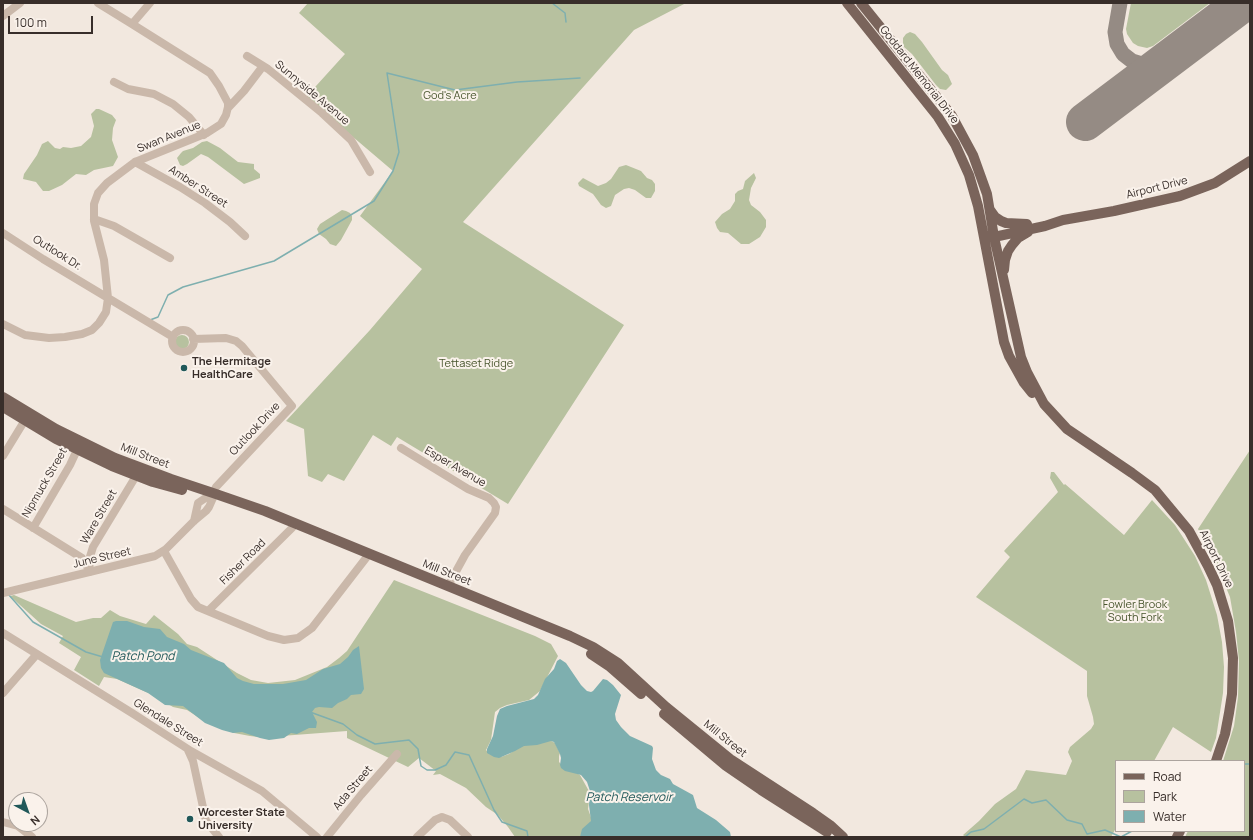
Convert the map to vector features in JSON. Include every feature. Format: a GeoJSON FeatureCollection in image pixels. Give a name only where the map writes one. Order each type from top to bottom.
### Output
{"type":"FeatureCollection","features":[{"type":"Feature","properties":{"kind":"main road","name":"Goddard Memorial Drive"},"geometry":{"type":"LineString","coordinates":[[847,3],[938,117],[950,135],[969,175],[978,206],[990,234]]}},
{"type":"Feature","properties":{"kind":"main road","name":"Goddard Memorial Drive"},"geometry":{"type":"LineString","coordinates":[[861,3],[952,116],[973,155],[987,194],[990,208],[990,234]]}},
{"type":"Feature","properties":{"kind":"main road","name":"Airport Drive"},"geometry":{"type":"LineString","coordinates":[[990,234],[1027,224],[1063,220],[1157,202],[1192,192],[1215,183],[1250,161]]}},
{"type":"Feature","properties":{"kind":"main road"},"geometry":{"type":"LineString","coordinates":[[990,208],[992,214],[1001,221],[1006,223],[1027,224]]}},
{"type":"Feature","properties":{"kind":"main road","name":"Airport Drive"},"geometry":{"type":"LineString","coordinates":[[1006,292],[1004,271],[1005,260],[1008,251],[1018,238],[1030,231],[1063,220]]}},
{"type":"Feature","properties":{"kind":"main road","name":"Airport Drive"},"geometry":{"type":"LineString","coordinates":[[990,234],[1045,226]]}},
{"type":"Feature","properties":{"kind":"main road","name":"Airport Drive"},"geometry":{"type":"LineString","coordinates":[[990,234],[1006,292],[1021,358],[1046,407]]}},
{"type":"Feature","properties":{"kind":"main road","name":"Airport Drive"},"geometry":{"type":"LineString","coordinates":[[990,234],[999,322],[1006,349],[1024,383],[1033,395],[1059,422],[1077,437],[1132,473],[1154,490],[1189,531],[1217,585],[1228,621],[1233,658],[1232,694],[1229,713],[1225,734],[1216,760]]}},
{"type":"Feature","properties":{"kind":"main road","name":"Mill Street"},"geometry":{"type":"LineString","coordinates":[[3,397],[56,429],[115,458],[171,479],[534,626],[578,646],[636,684],[730,759],[763,782],[813,813],[830,825],[843,837]]}},
{"type":"Feature","properties":{"kind":"main road","name":"Mill Street"},"geometry":{"type":"LineString","coordinates":[[3,407],[77,450],[136,476],[265,511],[582,642],[618,663],[636,684],[726,766],[761,790],[818,825],[834,837]]}},
{"type":"Feature","properties":{"kind":"street"},"geometry":{"type":"LineString","coordinates":[[3,16],[20,3]]}},
{"type":"Feature","properties":{"kind":"street"},"geometry":{"type":"LineString","coordinates":[[98,3],[210,73],[220,86],[228,103],[228,108]]}},
{"type":"Feature","properties":{"kind":"street"},"geometry":{"type":"LineString","coordinates":[[132,24],[150,3]]}},
{"type":"Feature","properties":{"kind":"street","name":"Sunnyside Avenue"},"geometry":{"type":"LineString","coordinates":[[247,56],[263,66],[322,113],[351,140],[370,172]]}},
{"type":"Feature","properties":{"kind":"street","name":"Swan Avenue"},"geometry":{"type":"LineString","coordinates":[[3,324],[25,334],[34,336],[65,337],[82,334],[92,330],[102,320],[107,307],[108,298],[104,260],[94,219],[94,204],[96,196],[107,182],[136,162],[204,135],[221,124],[228,108],[244,91],[263,66]]}},
{"type":"Feature","properties":{"kind":"street"},"geometry":{"type":"LineString","coordinates":[[114,82],[128,89],[157,95],[173,104],[189,117],[204,135]]}},
{"type":"Feature","properties":{"kind":"street","name":"Amber Street"},"geometry":{"type":"LineString","coordinates":[[136,162],[206,203],[226,218],[245,236]]}},
{"type":"Feature","properties":{"kind":"street"},"geometry":{"type":"LineString","coordinates":[[94,219],[114,226],[170,258]]}},
{"type":"Feature","properties":{"kind":"street"},"geometry":{"type":"LineString","coordinates":[[3,233],[173,337]]}},
{"type":"Feature","properties":{"kind":"street"},"geometry":{"type":"LineString","coordinates":[[184,331],[190,334],[193,339],[191,348],[182,352],[174,347],[172,341],[173,337],[178,332],[184,331]]}},
{"type":"Feature","properties":{"kind":"street","name":"Outlook Drive"},"geometry":{"type":"LineString","coordinates":[[193,339],[226,338],[236,341],[242,346],[292,406],[216,487],[211,496]]}},
{"type":"Feature","properties":{"kind":"street"},"geometry":{"type":"LineString","coordinates":[[3,456],[24,420]]}},
{"type":"Feature","properties":{"kind":"street","name":"Esper Avenue"},"geometry":{"type":"LineString","coordinates":[[401,448],[468,489],[489,498],[496,507],[495,513],[465,555],[448,586]]}},
{"type":"Feature","properties":{"kind":"street","name":"Nipmuck Street"},"geometry":{"type":"LineString","coordinates":[[33,528],[70,465],[77,450]]}},
{"type":"Feature","properties":{"kind":"street","name":"Ware Street"},"geometry":{"type":"LineString","coordinates":[[90,572],[89,560],[94,546],[136,476]]}},
{"type":"Feature","properties":{"kind":"street","name":"June Street"},"geometry":{"type":"LineString","coordinates":[[3,593],[147,559],[164,550],[194,521],[198,503],[211,496]]}},
{"type":"Feature","properties":{"kind":"street"},"geometry":{"type":"LineString","coordinates":[[3,509],[82,558],[90,572]]}},
{"type":"Feature","properties":{"kind":"street","name":"Fisher Road"},"geometry":{"type":"LineString","coordinates":[[208,612],[292,528]]}},
{"type":"Feature","properties":{"kind":"street"},"geometry":{"type":"LineString","coordinates":[[164,550],[191,599],[198,607],[274,638],[288,640],[298,638],[307,633],[314,626],[366,558]]}},
{"type":"Feature","properties":{"kind":"street","name":"Glendale Street"},"geometry":{"type":"LineString","coordinates":[[3,633],[188,750],[262,791],[317,837]]}},
{"type":"Feature","properties":{"kind":"street"},"geometry":{"type":"LineString","coordinates":[[3,693],[37,654]]}},
{"type":"Feature","properties":{"kind":"street"},"geometry":{"type":"LineString","coordinates":[[188,750],[196,770],[206,822],[219,837]]}},
{"type":"Feature","properties":{"kind":"street","name":"Ada Street"},"geometry":{"type":"LineString","coordinates":[[327,837],[397,754]]}},
{"type":"Feature","properties":{"kind":"street"},"geometry":{"type":"LineString","coordinates":[[417,837],[434,820],[442,817],[450,820],[468,837]]}},
{"type":"Feature","properties":{"kind":"street"},"geometry":{"type":"LineString","coordinates":[[3,822],[18,826],[32,837]]}},
{"type":"Feature","properties":{"kind":"green space"},"geometry":{"type":"Polygon","coordinates":[[[308,3],[686,3],[634,30],[463,222],[624,325],[508,504],[397,437],[391,446],[373,435],[344,481],[328,474],[322,482],[308,476],[304,429],[286,421],[370,330],[422,269],[360,216],[393,171],[306,97],[345,54],[299,13],[308,3]]]}},
{"type":"Feature","properties":{"kind":"green space"},"geometry":{"type":"Polygon","coordinates":[[[1131,3],[1210,3],[1153,46],[1147,48],[1133,43],[1127,34],[1126,29],[1131,3]]]}},
{"type":"Feature","properties":{"kind":"green space"},"geometry":{"type":"Polygon","coordinates":[[[910,32],[915,34],[942,70],[948,75],[952,84],[946,90],[940,89],[936,85],[912,54],[904,47],[903,38],[910,32]]]}},
{"type":"Feature","properties":{"kind":"green space"},"geometry":{"type":"Polygon","coordinates":[[[96,109],[112,115],[116,120],[113,128],[112,140],[118,157],[113,166],[94,170],[86,175],[76,174],[62,185],[49,191],[43,191],[36,182],[23,179],[24,174],[37,155],[42,144],[48,141],[55,148],[71,148],[81,146],[91,137],[94,126],[91,114],[96,109]]]}},
{"type":"Feature","properties":{"kind":"green space"},"geometry":{"type":"Polygon","coordinates":[[[207,141],[220,148],[238,162],[254,164],[254,169],[260,174],[260,178],[244,184],[208,157],[201,154],[187,164],[183,166],[180,165],[177,158],[183,151],[207,141]]]}},
{"type":"Feature","properties":{"kind":"green space"},"geometry":{"type":"Polygon","coordinates":[[[626,165],[641,171],[647,178],[652,180],[655,184],[655,191],[651,198],[646,198],[635,190],[629,188],[624,189],[615,195],[611,206],[606,208],[601,205],[593,194],[579,186],[578,183],[583,178],[598,186],[606,183],[611,179],[619,167],[626,165]]]}},
{"type":"Feature","properties":{"kind":"green space"},"geometry":{"type":"Polygon","coordinates":[[[754,173],[756,178],[751,188],[749,200],[751,205],[760,212],[766,220],[766,227],[760,237],[749,244],[741,244],[728,233],[720,232],[715,222],[722,214],[730,209],[735,201],[735,194],[743,189],[745,181],[754,173]]]}},
{"type":"Feature","properties":{"kind":"green space"},"geometry":{"type":"Polygon","coordinates":[[[342,210],[350,213],[352,220],[336,246],[330,244],[319,234],[317,229],[320,224],[342,210]]]}},
{"type":"Feature","properties":{"kind":"green space"},"geometry":{"type":"Polygon","coordinates":[[[182,335],[187,337],[189,342],[187,347],[182,349],[177,347],[175,342],[177,337],[182,335]]]}},
{"type":"Feature","properties":{"kind":"green space"},"geometry":{"type":"Polygon","coordinates":[[[1250,450],[1250,837],[1185,837],[1188,832],[1245,832],[1245,760],[1223,760],[1234,726],[1238,697],[1239,661],[1236,632],[1230,597],[1214,559],[1198,529],[1250,450]]]}},
{"type":"Feature","properties":{"kind":"green space","name":"Fowler Brook South Fork"},"geometry":{"type":"Polygon","coordinates":[[[1051,472],[1054,472],[1064,485],[1065,484],[1124,535],[1152,500],[1175,525],[1195,556],[1206,580],[1217,615],[1222,642],[1224,667],[1223,693],[1216,738],[1211,752],[1173,727],[1155,760],[1115,760],[1115,830],[1111,837],[965,837],[963,835],[995,804],[1016,789],[1026,770],[1066,775],[1072,761],[1068,752],[1070,747],[1091,729],[1094,724],[1087,696],[1087,671],[976,597],[1010,557],[1004,551],[1058,492],[1050,478],[1051,472]]]}},
{"type":"Feature","properties":{"kind":"green space"},"geometry":{"type":"Polygon","coordinates":[[[394,580],[535,636],[551,644],[558,656],[540,691],[529,700],[507,705],[495,712],[491,740],[486,750],[490,754],[501,757],[509,754],[521,746],[548,739],[555,743],[560,753],[559,762],[580,775],[590,793],[588,809],[592,820],[582,837],[515,837],[498,815],[486,807],[466,788],[440,774],[433,775],[436,771],[419,758],[408,767],[347,738],[347,731],[267,738],[250,736],[234,733],[198,717],[187,710],[173,707],[155,696],[117,679],[104,677],[99,686],[74,670],[81,657],[59,643],[63,636],[41,624],[10,596],[14,595],[76,622],[93,618],[101,618],[110,610],[120,616],[146,624],[154,615],[178,634],[187,644],[197,647],[237,673],[251,680],[268,683],[295,680],[327,667],[339,658],[347,651],[394,580]]]}},
{"type":"Feature","properties":{"kind":"water","name":"Patch Pond"},"geometry":{"type":"Polygon","coordinates":[[[127,621],[144,627],[160,629],[167,637],[184,644],[191,650],[224,663],[237,678],[254,684],[283,684],[306,680],[323,669],[340,664],[353,650],[359,646],[364,689],[361,694],[351,695],[332,708],[315,708],[312,712],[317,722],[316,728],[309,728],[297,734],[291,733],[284,738],[269,740],[242,732],[233,733],[222,730],[205,723],[183,706],[165,705],[148,693],[104,673],[101,668],[100,660],[113,622],[127,621]]]}},
{"type":"Feature","properties":{"kind":"water","name":"Patch Reservoir"},"geometry":{"type":"Polygon","coordinates":[[[560,659],[566,663],[587,691],[593,691],[603,679],[607,680],[613,685],[621,695],[615,714],[616,720],[621,727],[630,736],[652,746],[652,759],[656,770],[661,775],[670,779],[673,784],[693,795],[697,808],[716,820],[730,832],[731,837],[580,837],[582,829],[591,821],[589,805],[590,791],[587,782],[581,775],[565,771],[561,768],[560,754],[554,742],[551,741],[537,745],[524,746],[499,758],[487,753],[500,709],[534,699],[538,695],[545,679],[560,659]]]}},
{"type":"Feature","properties":{"kind":"waterway"},"geometry":{"type":"LineString","coordinates":[[552,3],[565,13],[566,22]]}},
{"type":"Feature","properties":{"kind":"waterway"},"geometry":{"type":"LineString","coordinates":[[150,320],[158,317],[168,295],[183,287],[274,261],[374,201],[393,171],[399,152],[387,73],[455,90],[517,82],[580,78]]}},
{"type":"Feature","properties":{"kind":"waterway"},"geometry":{"type":"LineString","coordinates":[[8,594],[33,622],[86,652],[103,657]]}},
{"type":"Feature","properties":{"kind":"waterway"},"geometry":{"type":"LineString","coordinates":[[310,712],[343,724],[357,735],[375,744],[409,740],[418,749],[421,766],[427,770],[435,770],[446,765],[455,752],[469,755],[494,810],[502,822],[527,831],[528,837]]}},
{"type":"Feature","properties":{"kind":"waterway"},"geometry":{"type":"LineString","coordinates":[[1245,764],[1250,764]]}},
{"type":"Feature","properties":{"kind":"waterway"},"geometry":{"type":"LineString","coordinates":[[965,837],[971,832],[984,829],[1024,799],[1032,803],[1046,800],[1067,820],[1082,824],[1087,834],[1105,830],[1121,837],[1130,832]]}},
{"type":"Feature","properties":{"kind":"taxiway"},"geometry":{"type":"LineString","coordinates":[[1120,3],[1115,32],[1117,44],[1123,54],[1132,61],[1145,65],[1156,64],[1168,60]]}},
{"type":"Feature","properties":{"kind":"runway"},"geometry":{"type":"LineString","coordinates":[[1085,122],[1243,3]]}},
{"type":"Feature","properties":{"kind":"place","name":"The Hermitage HealthCare"},"geometry":{"type":"Point","coordinates":[184,368]}},
{"type":"Feature","properties":{"kind":"place","name":"Worcester State University"},"geometry":{"type":"Point","coordinates":[190,819]}},
{"type":"Feature","properties":{"kind":"park label","name":"God's Acre"},"geometry":{"type":"Point","coordinates":[450,96]}},
{"type":"Feature","properties":{"kind":"park label","name":"Tettaset Ridge"},"geometry":{"type":"Point","coordinates":[476,364]}}]}
